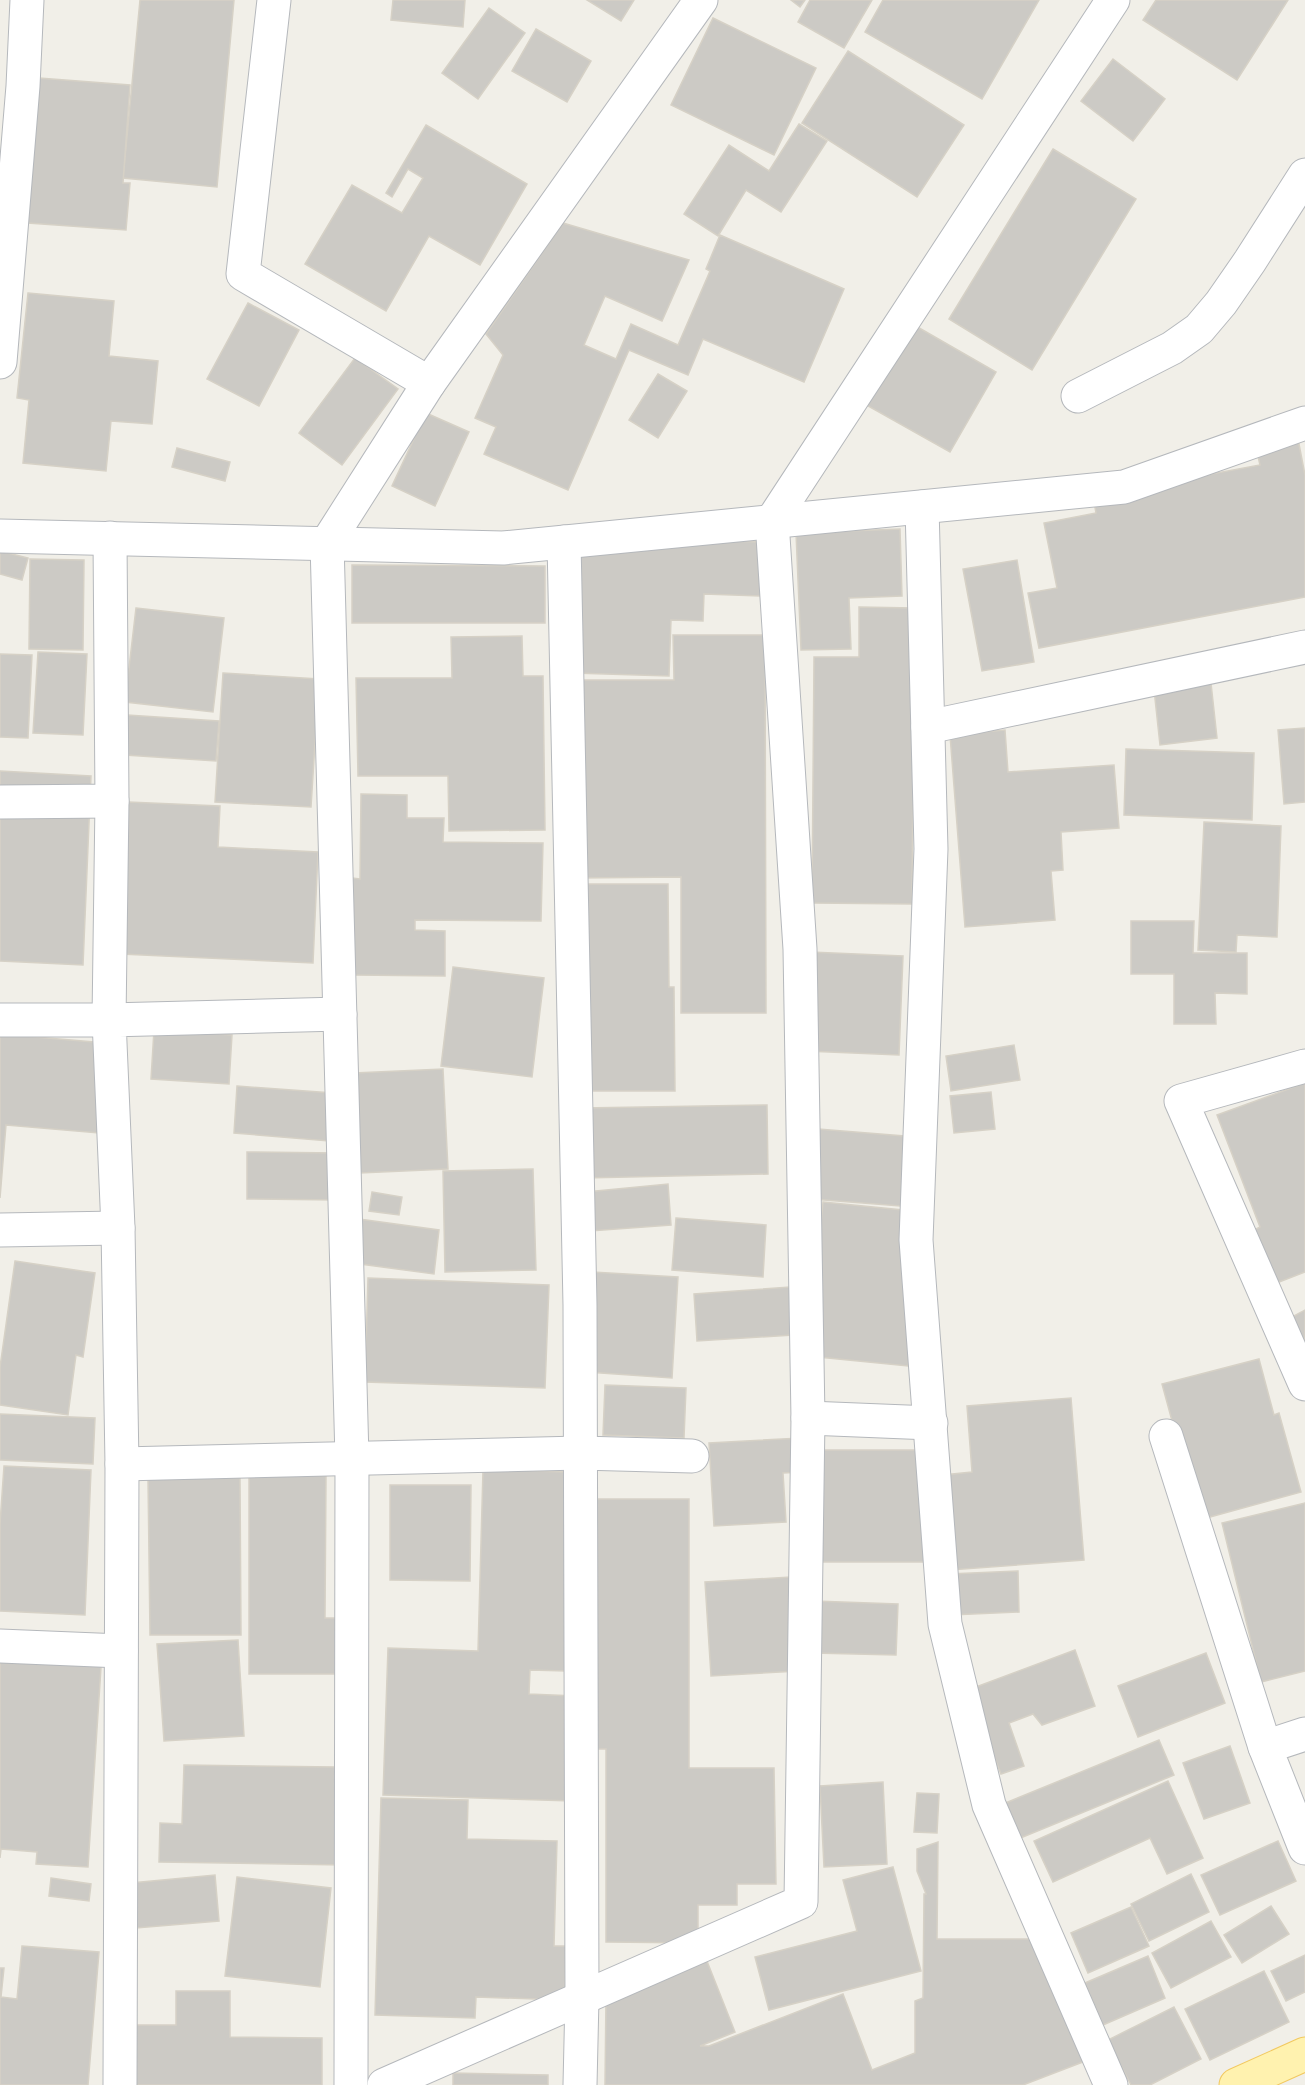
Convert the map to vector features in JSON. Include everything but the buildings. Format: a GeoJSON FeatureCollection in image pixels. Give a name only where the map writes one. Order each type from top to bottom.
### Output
{"type":"FeatureCollection","features":[{"type":"Feature","properties":{"kind":"main road"},"geometry":{"type":"LineString","coordinates":[[1236,2085],[1305,2054]]}},
{"type":"Feature","properties":{"kind":"street"},"geometry":{"type":"LineString","coordinates":[[0,362],[27,0]]}},
{"type":"Feature","properties":{"kind":"street"},"geometry":{"type":"LineString","coordinates":[[274,0],[243,274],[429,383]]}},
{"type":"Feature","properties":{"kind":"street"},"geometry":{"type":"LineString","coordinates":[[351,2085],[352,1458],[327,543],[429,383],[701,0]]}},
{"type":"Feature","properties":{"kind":"street"},"geometry":{"type":"LineString","coordinates":[[384,2085],[801,1902],[808,1418],[800,949],[772,521],[1113,0]]}},
{"type":"Feature","properties":{"kind":"street"},"geometry":{"type":"LineString","coordinates":[[1078,396],[1172,348],[1199,329],[1221,303],[1250,261],[1305,175]]}},
{"type":"Feature","properties":{"kind":"street"},"geometry":{"type":"LineString","coordinates":[[0,536],[503,548],[1124,487],[1305,423]]}},
{"type":"Feature","properties":{"kind":"street"},"geometry":{"type":"LineString","coordinates":[[922,507],[931,849],[916,1240],[945,1624],[989,1805],[1111,2085]]}},
{"type":"Feature","properties":{"kind":"street"},"geometry":{"type":"LineString","coordinates":[[110,538],[112,801],[109,1020],[118,1228],[122,1464],[120,2085]]}},
{"type":"Feature","properties":{"kind":"street"},"geometry":{"type":"LineString","coordinates":[[564,542],[580,1305],[582,1998],[580,2085]]}},
{"type":"Feature","properties":{"kind":"street"},"geometry":{"type":"LineString","coordinates":[[928,727],[1305,647]]}},
{"type":"Feature","properties":{"kind":"street"},"geometry":{"type":"LineString","coordinates":[[0,802],[112,801]]}},
{"type":"Feature","properties":{"kind":"street"},"geometry":{"type":"LineString","coordinates":[[0,1020],[109,1020],[340,1014]]}},
{"type":"Feature","properties":{"kind":"street"},"geometry":{"type":"LineString","coordinates":[[1305,1066],[1180,1101],[1305,1384]]}},
{"type":"Feature","properties":{"kind":"street"},"geometry":{"type":"LineString","coordinates":[[0,1230],[118,1228]]}},
{"type":"Feature","properties":{"kind":"street"},"geometry":{"type":"LineString","coordinates":[[808,1418],[931,1423]]}},
{"type":"Feature","properties":{"kind":"street"},"geometry":{"type":"LineString","coordinates":[[1166,1436],[1265,1747],[1305,1848]]}},
{"type":"Feature","properties":{"kind":"street"},"geometry":{"type":"LineString","coordinates":[[122,1464],[580,1453],[693,1456]]}},
{"type":"Feature","properties":{"kind":"street"},"geometry":{"type":"LineString","coordinates":[[0,1646],[121,1651]]}},
{"type":"Feature","properties":{"kind":"street"},"geometry":{"type":"LineString","coordinates":[[1265,1747],[1305,1734]]}}]}
